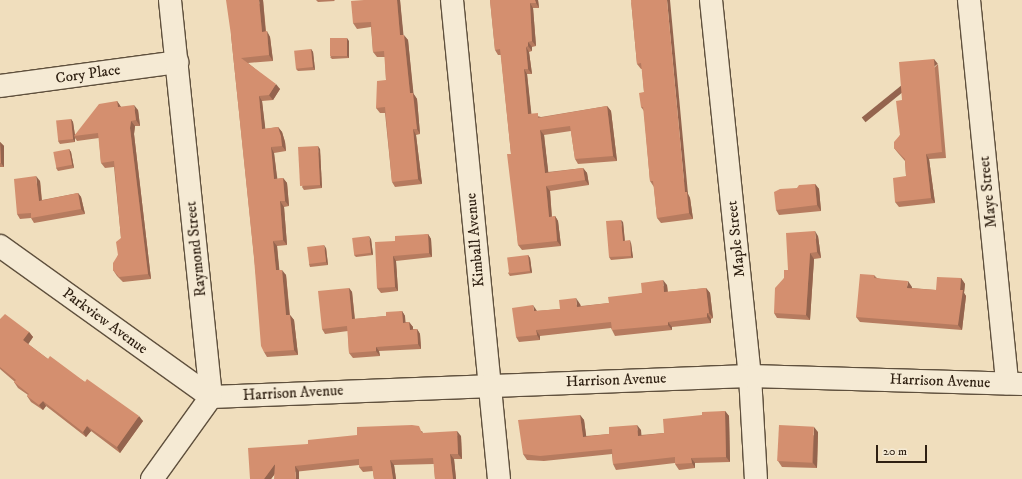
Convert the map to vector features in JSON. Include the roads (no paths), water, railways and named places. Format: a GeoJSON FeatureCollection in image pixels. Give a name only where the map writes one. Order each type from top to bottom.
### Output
{"type":"FeatureCollection","features":[{"type":"Feature","properties":{"kind":"street","name":"Raymond Street"},"geometry":{"type":"LineString","coordinates":[[170,0],[211,397]]}},
{"type":"Feature","properties":{"kind":"street","name":"Kimball Avenue"},"geometry":{"type":"LineString","coordinates":[[452,0],[488,384],[499,479]]}},
{"type":"Feature","properties":{"kind":"street","name":"Maple Street"},"geometry":{"type":"LineString","coordinates":[[711,0],[750,376],[756,479]]}},
{"type":"Feature","properties":{"kind":"street","name":"Maye Street"},"geometry":{"type":"LineString","coordinates":[[969,0],[1014,384]]}},
{"type":"Feature","properties":{"kind":"street","name":"Cory Place"},"geometry":{"type":"LineString","coordinates":[[0,86],[177,62]]}},
{"type":"Feature","properties":{"kind":"street","name":"Parkview Avenue"},"geometry":{"type":"LineString","coordinates":[[0,246],[211,397]]}},
{"type":"Feature","properties":{"kind":"street","name":"Harrison Avenue"},"geometry":{"type":"LineString","coordinates":[[211,397],[488,384],[750,376],[1014,384]]}},
{"type":"Feature","properties":{"kind":"street"},"geometry":{"type":"LineString","coordinates":[[152,479],[211,397]]}}]}
